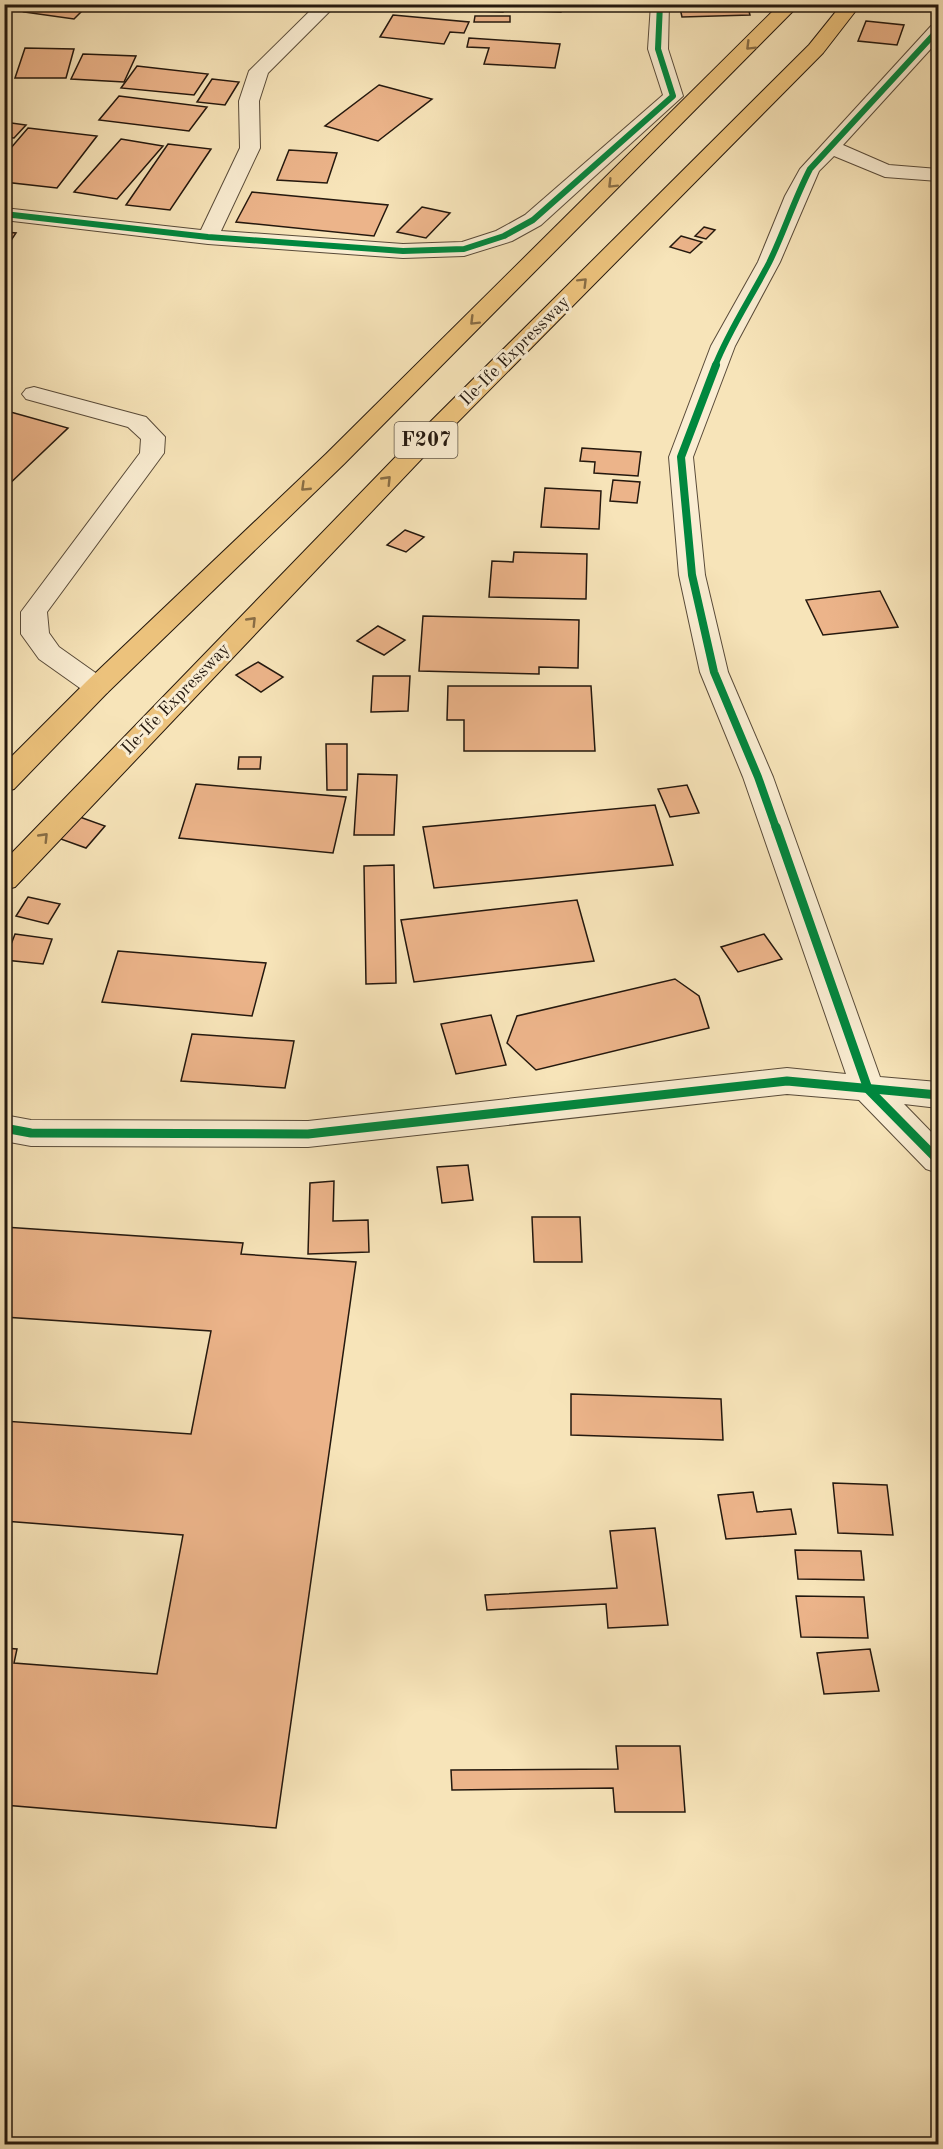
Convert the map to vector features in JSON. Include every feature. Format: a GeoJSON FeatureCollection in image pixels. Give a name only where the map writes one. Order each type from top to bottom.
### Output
{"type":"FeatureCollection","features":[{"type":"Feature","properties":{"kind":"main road","name":"F207"},"geometry":{"type":"LineString","coordinates":[[4,782],[97,687],[343,451],[791,4]]}},
{"type":"Feature","properties":{"kind":"main road","name":"Ile-Ife Expressway"},"geometry":{"type":"LineString","coordinates":[[4,880],[414,452],[816,49],[852,4]]}},
{"type":"Feature","properties":{"kind":"street"},"geometry":{"type":"LineString","coordinates":[[208,237],[250,148],[249,101],[260,72],[328,4]]}},
{"type":"Feature","properties":{"kind":"street"},"geometry":{"type":"LineString","coordinates":[[4,214],[208,237],[403,251],[464,249],[504,236],[533,220],[673,96],[658,49],[660,4]]}},
{"type":"Feature","properties":{"kind":"street"},"geometry":{"type":"LineString","coordinates":[[939,30],[831,147],[806,178],[769,262],[723,346],[681,457],[692,575],[714,672],[758,777],[868,1089],[939,1160]]}},
{"type":"Feature","properties":{"kind":"street"},"geometry":{"type":"LineString","coordinates":[[831,147],[885,171],[939,175]]}},
{"type":"Feature","properties":{"kind":"street"},"geometry":{"type":"LineString","coordinates":[[34,394],[137,422],[153,437],[152,453],[33,612],[35,634],[49,653],[97,687]]}},
{"type":"Feature","properties":{"kind":"street"},"geometry":{"type":"LineString","coordinates":[[4,1128],[32,1133],[308,1134],[787,1081],[939,1095]]}},
{"type":"Feature","properties":{"kind":"building"},"geometry":{"type":"Polygon","coordinates":[[[32,4],[89,4],[74,19],[24,12],[32,4]]]}},
{"type":"Feature","properties":{"kind":"building"},"geometry":{"type":"Polygon","coordinates":[[[423,4],[463,4],[460,10],[422,7],[423,4]]]}},
{"type":"Feature","properties":{"kind":"building"},"geometry":{"type":"Polygon","coordinates":[[[483,4],[504,4],[503,12],[481,11],[483,4]]]}},
{"type":"Feature","properties":{"kind":"building"},"geometry":{"type":"Polygon","coordinates":[[[510,4],[563,4],[561,12],[509,10],[510,4]]]}},
{"type":"Feature","properties":{"kind":"building"},"geometry":{"type":"Polygon","coordinates":[[[679,4],[747,4],[750,15],[682,17],[679,4]]]}},
{"type":"Feature","properties":{"kind":"building"},"geometry":{"type":"Polygon","coordinates":[[[393,15],[469,22],[464,33],[450,32],[444,44],[380,37],[393,15]]]}},
{"type":"Feature","properties":{"kind":"building"},"geometry":{"type":"Polygon","coordinates":[[[475,16],[510,16],[510,22],[474,22],[475,16]]]}},
{"type":"Feature","properties":{"kind":"building"},"geometry":{"type":"Polygon","coordinates":[[[866,21],[904,25],[897,45],[858,41],[866,21]]]}},
{"type":"Feature","properties":{"kind":"building"},"geometry":{"type":"Polygon","coordinates":[[[469,38],[560,44],[555,68],[484,64],[489,48],[467,47],[469,38]]]}},
{"type":"Feature","properties":{"kind":"building"},"geometry":{"type":"Polygon","coordinates":[[[25,48],[74,49],[66,78],[15,78],[25,48]]]}},
{"type":"Feature","properties":{"kind":"building"},"geometry":{"type":"Polygon","coordinates":[[[83,54],[136,56],[124,82],[71,79],[83,54]]]}},
{"type":"Feature","properties":{"kind":"building"},"geometry":{"type":"Polygon","coordinates":[[[137,66],[208,74],[194,95],[121,88],[137,66]]]}},
{"type":"Feature","properties":{"kind":"building"},"geometry":{"type":"Polygon","coordinates":[[[212,79],[239,82],[225,105],[197,102],[212,79]]]}},
{"type":"Feature","properties":{"kind":"building"},"geometry":{"type":"Polygon","coordinates":[[[379,85],[432,99],[378,141],[325,126],[379,85]]]}},
{"type":"Feature","properties":{"kind":"building"},"geometry":{"type":"Polygon","coordinates":[[[119,96],[207,107],[189,131],[99,120],[119,96]]]}},
{"type":"Feature","properties":{"kind":"building"},"geometry":{"type":"Polygon","coordinates":[[[4,122],[26,125],[14,138],[4,137],[4,122]]]}},
{"type":"Feature","properties":{"kind":"building"},"geometry":{"type":"Polygon","coordinates":[[[28,128],[97,136],[57,188],[4,182],[4,156],[28,128]]]}},
{"type":"Feature","properties":{"kind":"building"},"geometry":{"type":"Polygon","coordinates":[[[121,139],[163,146],[117,199],[74,192],[121,139]]]}},
{"type":"Feature","properties":{"kind":"building"},"geometry":{"type":"Polygon","coordinates":[[[168,144],[211,149],[170,210],[126,205],[168,144]]]}},
{"type":"Feature","properties":{"kind":"building"},"geometry":{"type":"Polygon","coordinates":[[[289,150],[337,153],[327,183],[277,180],[289,150]]]}},
{"type":"Feature","properties":{"kind":"building"},"geometry":{"type":"Polygon","coordinates":[[[252,192],[388,205],[374,236],[236,222],[252,192]]]}},
{"type":"Feature","properties":{"kind":"building"},"geometry":{"type":"Polygon","coordinates":[[[422,207],[450,213],[426,238],[397,232],[422,207]]]}},
{"type":"Feature","properties":{"kind":"building"},"geometry":{"type":"Polygon","coordinates":[[[704,227],[715,230],[706,239],[695,236],[704,227]]]}},
{"type":"Feature","properties":{"kind":"building"},"geometry":{"type":"Polygon","coordinates":[[[4,232],[16,233],[4,251],[4,232]]]}},
{"type":"Feature","properties":{"kind":"building"},"geometry":{"type":"Polygon","coordinates":[[[681,236],[702,242],[690,253],[670,247],[681,236]]]}},
{"type":"Feature","properties":{"kind":"building"},"geometry":{"type":"Polygon","coordinates":[[[7,411],[68,428],[4,489],[4,413],[7,411]]]}},
{"type":"Feature","properties":{"kind":"building"},"geometry":{"type":"Polygon","coordinates":[[[582,448],[641,452],[638,476],[594,473],[595,462],[580,461],[582,448]]]}},
{"type":"Feature","properties":{"kind":"building"},"geometry":{"type":"Polygon","coordinates":[[[613,480],[640,482],[637,503],[610,501],[613,480]]]}},
{"type":"Feature","properties":{"kind":"building"},"geometry":{"type":"Polygon","coordinates":[[[545,488],[601,491],[599,529],[541,527],[545,488]]]}},
{"type":"Feature","properties":{"kind":"building"},"geometry":{"type":"Polygon","coordinates":[[[405,530],[424,537],[406,552],[387,545],[405,530]]]}},
{"type":"Feature","properties":{"kind":"building"},"geometry":{"type":"Polygon","coordinates":[[[514,552],[587,554],[586,599],[489,597],[492,561],[513,562],[514,552]]]}},
{"type":"Feature","properties":{"kind":"building"},"geometry":{"type":"Polygon","coordinates":[[[880,591],[898,627],[823,635],[806,600],[880,591]]]}},
{"type":"Feature","properties":{"kind":"building"},"geometry":{"type":"Polygon","coordinates":[[[423,616],[579,620],[578,668],[539,667],[539,674],[419,671],[423,616]]]}},
{"type":"Feature","properties":{"kind":"building"},"geometry":{"type":"Polygon","coordinates":[[[378,626],[405,640],[384,655],[357,641],[378,626]]]}},
{"type":"Feature","properties":{"kind":"building"},"geometry":{"type":"Polygon","coordinates":[[[258,662],[283,677],[261,692],[236,675],[258,662]]]}},
{"type":"Feature","properties":{"kind":"building"},"geometry":{"type":"Polygon","coordinates":[[[373,676],[410,676],[408,711],[371,712],[373,676]]]}},
{"type":"Feature","properties":{"kind":"building"},"geometry":{"type":"Polygon","coordinates":[[[448,686],[591,686],[595,751],[464,751],[464,720],[447,720],[448,686]]]}},
{"type":"Feature","properties":{"kind":"building"},"geometry":{"type":"Polygon","coordinates":[[[326,744],[347,744],[347,790],[327,790],[326,744]]]}},
{"type":"Feature","properties":{"kind":"building"},"geometry":{"type":"Polygon","coordinates":[[[239,757],[261,757],[260,769],[238,769],[239,757]]]}},
{"type":"Feature","properties":{"kind":"building"},"geometry":{"type":"Polygon","coordinates":[[[358,774],[397,775],[394,835],[354,835],[358,774]]]}},
{"type":"Feature","properties":{"kind":"building"},"geometry":{"type":"Polygon","coordinates":[[[196,784],[346,797],[333,853],[179,838],[196,784]]]}},
{"type":"Feature","properties":{"kind":"building"},"geometry":{"type":"Polygon","coordinates":[[[687,785],[699,813],[670,817],[658,789],[687,785]]]}},
{"type":"Feature","properties":{"kind":"building"},"geometry":{"type":"Polygon","coordinates":[[[655,805],[673,865],[434,888],[423,827],[655,805]]]}},
{"type":"Feature","properties":{"kind":"building"},"geometry":{"type":"Polygon","coordinates":[[[77,816],[105,826],[86,848],[58,838],[77,816]]]}},
{"type":"Feature","properties":{"kind":"building"},"geometry":{"type":"Polygon","coordinates":[[[394,865],[396,983],[366,984],[364,866],[394,865]]]}},
{"type":"Feature","properties":{"kind":"building"},"geometry":{"type":"Polygon","coordinates":[[[28,897],[60,904],[48,924],[16,916],[28,897]]]}},
{"type":"Feature","properties":{"kind":"building"},"geometry":{"type":"Polygon","coordinates":[[[577,900],[594,961],[414,982],[401,920],[577,900]]]}},
{"type":"Feature","properties":{"kind":"building"},"geometry":{"type":"Polygon","coordinates":[[[15,934],[52,939],[43,964],[5,960],[15,934]]]}},
{"type":"Feature","properties":{"kind":"building"},"geometry":{"type":"Polygon","coordinates":[[[764,934],[782,959],[738,972],[721,947],[764,934]]]}},
{"type":"Feature","properties":{"kind":"building"},"geometry":{"type":"Polygon","coordinates":[[[118,951],[266,963],[252,1016],[102,1002],[118,951]]]}},
{"type":"Feature","properties":{"kind":"building"},"geometry":{"type":"Polygon","coordinates":[[[675,979],[699,996],[709,1028],[536,1070],[507,1043],[517,1016],[675,979]]]}},
{"type":"Feature","properties":{"kind":"building"},"geometry":{"type":"Polygon","coordinates":[[[491,1015],[506,1065],[456,1074],[441,1024],[491,1015]]]}},
{"type":"Feature","properties":{"kind":"building"},"geometry":{"type":"Polygon","coordinates":[[[192,1034],[294,1041],[285,1088],[181,1081],[192,1034]]]}},
{"type":"Feature","properties":{"kind":"building"},"geometry":{"type":"Polygon","coordinates":[[[468,1165],[473,1200],[442,1203],[437,1167],[468,1165]]]}},
{"type":"Feature","properties":{"kind":"building"},"geometry":{"type":"Polygon","coordinates":[[[334,1181],[333,1221],[368,1220],[369,1252],[308,1254],[310,1183],[334,1181]]]}},
{"type":"Feature","properties":{"kind":"building"},"geometry":{"type":"Polygon","coordinates":[[[532,1217],[580,1217],[582,1262],[534,1262],[532,1217]]]}},
{"type":"Feature","properties":{"kind":"building"},"geometry":{"type":"Polygon","coordinates":[[[4,1227],[243,1243],[241,1254],[356,1262],[276,1828],[4,1805],[4,1648],[17,1649],[14,1663],[157,1674],[183,1535],[4,1521],[4,1421],[191,1434],[211,1331],[4,1317],[4,1227]]]}},
{"type":"Feature","properties":{"kind":"building"},"geometry":{"type":"Polygon","coordinates":[[[571,1394],[721,1399],[723,1440],[571,1435],[571,1394]]]}},
{"type":"Feature","properties":{"kind":"building"},"geometry":{"type":"Polygon","coordinates":[[[833,1483],[887,1485],[893,1535],[838,1533],[833,1483]]]}},
{"type":"Feature","properties":{"kind":"building"},"geometry":{"type":"Polygon","coordinates":[[[753,1492],[757,1512],[791,1509],[796,1534],[726,1539],[718,1495],[753,1492]]]}},
{"type":"Feature","properties":{"kind":"building"},"geometry":{"type":"Polygon","coordinates":[[[655,1528],[668,1625],[608,1628],[606,1604],[487,1610],[485,1595],[617,1588],[610,1531],[655,1528]]]}},
{"type":"Feature","properties":{"kind":"building"},"geometry":{"type":"Polygon","coordinates":[[[795,1550],[861,1551],[864,1580],[798,1579],[795,1550]]]}},
{"type":"Feature","properties":{"kind":"building"},"geometry":{"type":"Polygon","coordinates":[[[796,1596],[864,1597],[868,1638],[801,1637],[796,1596]]]}},
{"type":"Feature","properties":{"kind":"building"},"geometry":{"type":"Polygon","coordinates":[[[870,1649],[879,1691],[824,1694],[817,1653],[870,1649]]]}},
{"type":"Feature","properties":{"kind":"building"},"geometry":{"type":"Polygon","coordinates":[[[616,1746],[680,1746],[685,1812],[615,1812],[613,1788],[452,1790],[451,1770],[618,1769],[616,1746]]]}},
{"type":"Feature","properties":{"kind":"cycle path"},"geometry":{"type":"LineString","coordinates":[[4,214],[208,237],[403,251],[464,249],[504,236],[533,220],[673,96],[658,49],[660,4]]}},
{"type":"Feature","properties":{"kind":"cycle path"},"geometry":{"type":"LineString","coordinates":[[938,30],[810,169],[796,196],[769,262],[723,346],[681,457],[692,575],[714,672],[758,777],[868,1089],[938,1160]]}},
{"type":"Feature","properties":{"kind":"cycle path"},"geometry":{"type":"LineString","coordinates":[[4,1128],[31,1133],[308,1134],[787,1081],[938,1095]]}}]}
